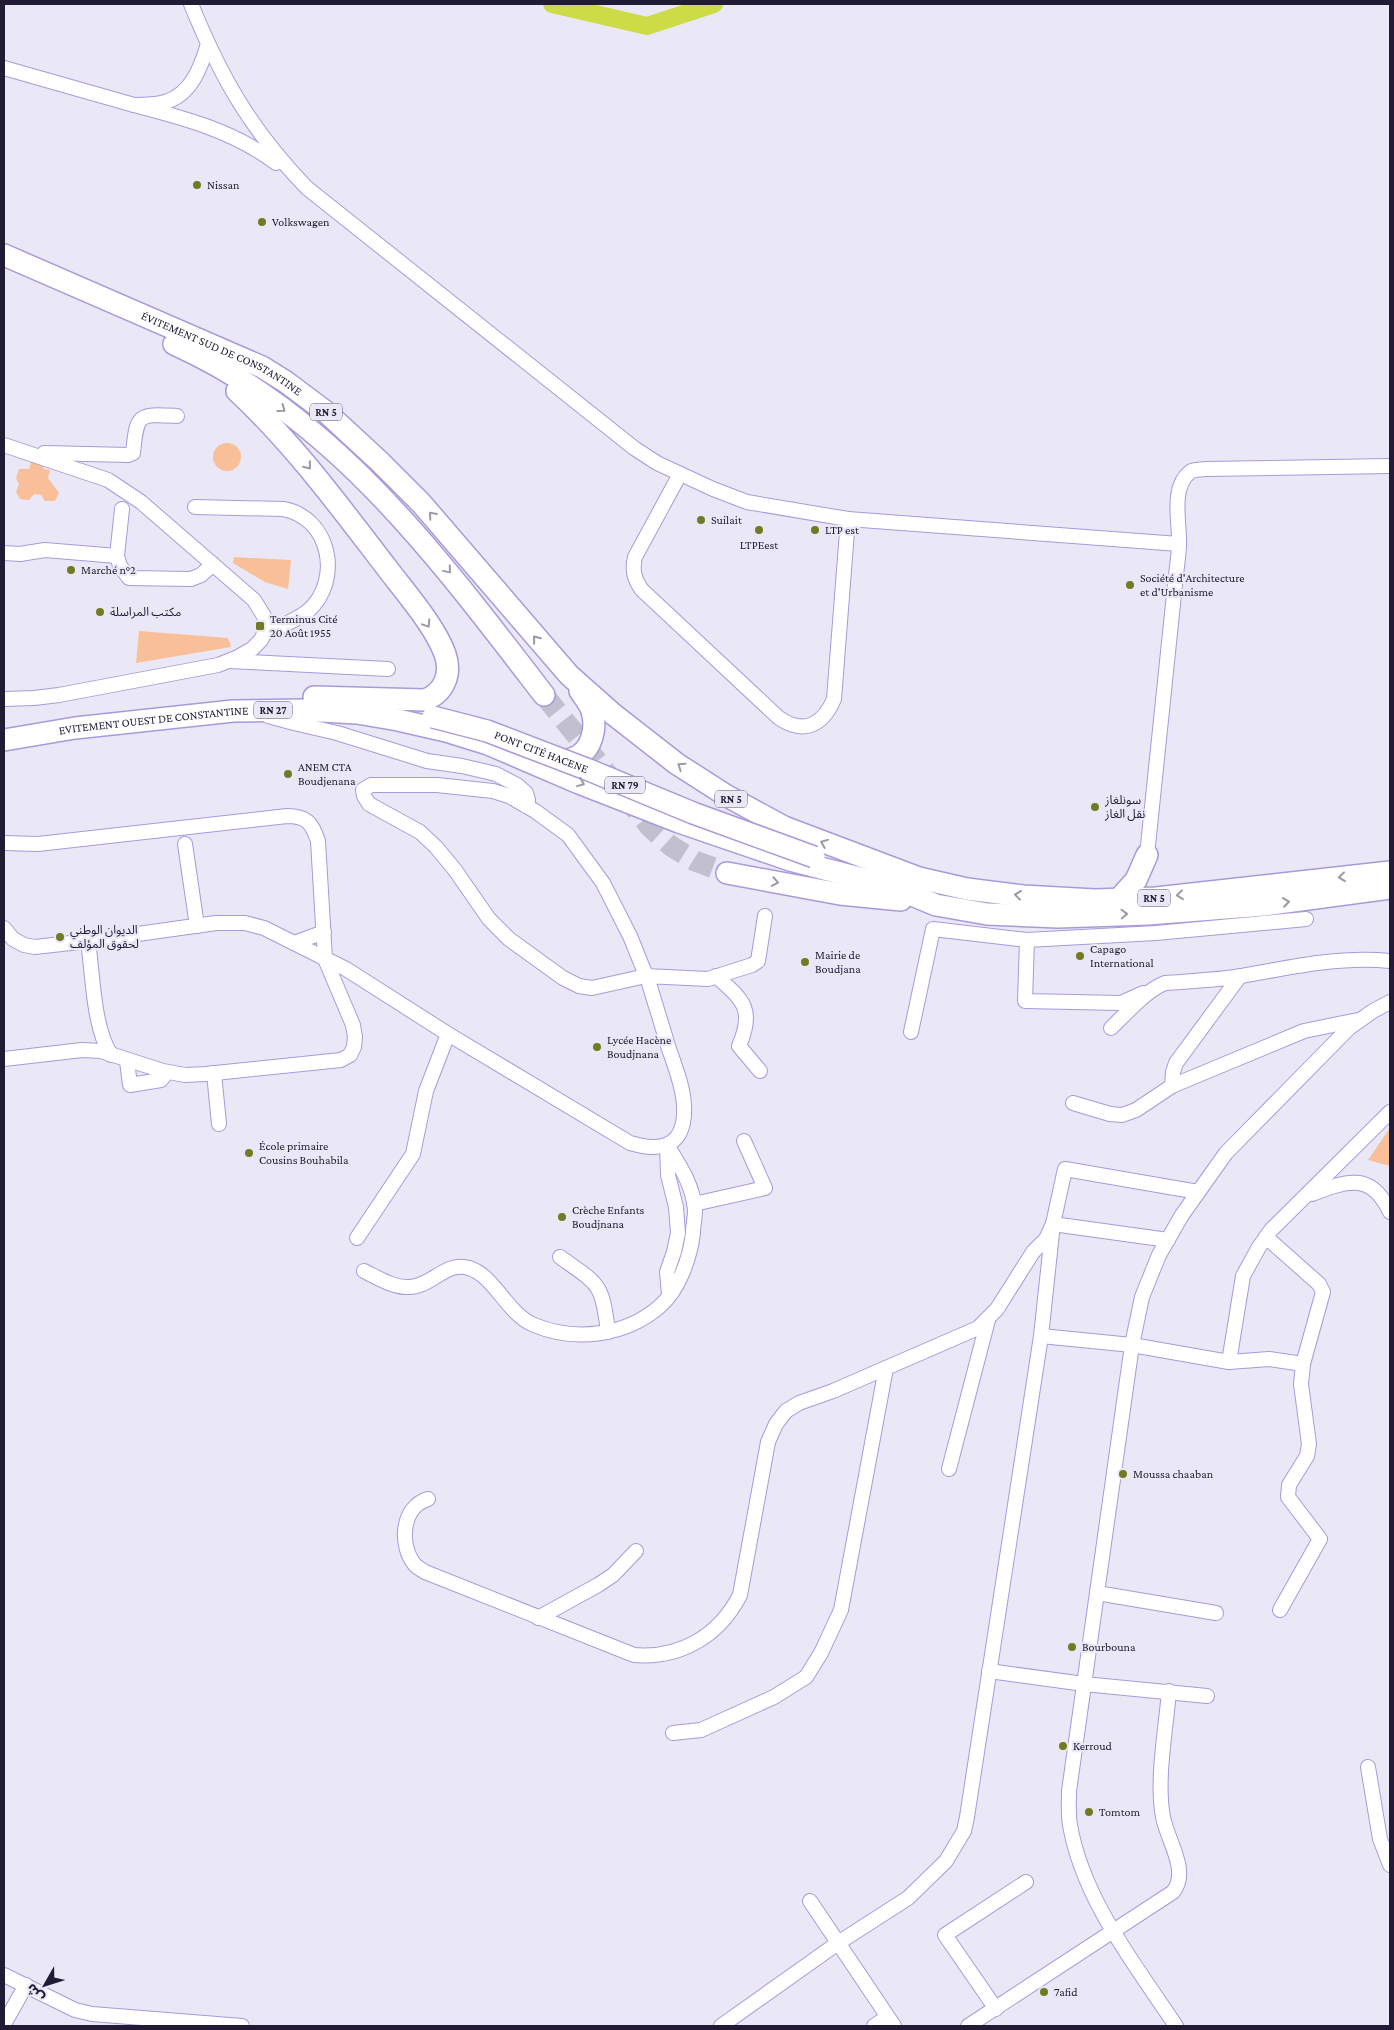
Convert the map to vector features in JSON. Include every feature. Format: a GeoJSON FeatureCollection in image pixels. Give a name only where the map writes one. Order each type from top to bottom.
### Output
{"type":"FeatureCollection","features":[{"type":"Feature","properties":{"kind":"highway","name":"ÉVITEMENT SUD DE CONSTANTINE"},"geometry":{"type":"LineString","coordinates":[[4,255],[262,367],[286,382],[326,412],[422,503],[569,675]]}},
{"type":"Feature","properties":{"kind":"highway","name":"ÉVITEMENT SUD DE CONSTANTINE"},"geometry":{"type":"LineString","coordinates":[[4,271],[184,348],[235,376],[280,407],[350,465],[386,500],[436,557],[544,695]]}},
{"type":"Feature","properties":{"kind":"highway"},"geometry":{"type":"LineString","coordinates":[[184,348],[232,386],[295,451],[397,581],[428,624],[445,654],[447,666],[446,680],[442,689],[434,697],[425,700],[303,697]]}},
{"type":"Feature","properties":{"kind":"highway"},"geometry":{"type":"LineString","coordinates":[[536,764],[574,758],[583,753],[591,740],[594,726],[592,710],[569,675]]}},
{"type":"Feature","properties":{"kind":"highway","name":"RN 5"},"geometry":{"type":"LineString","coordinates":[[569,675],[613,714],[677,764],[727,796],[784,827],[919,878],[967,888],[1023,896],[1118,900],[1388,885]]}},
{"type":"Feature","properties":{"kind":"highway","name":"EVITEMENT OUEST DE CONSTANTINE"},"geometry":{"type":"LineString","coordinates":[[4,732],[241,699],[303,697],[375,705],[433,717]]}},
{"type":"Feature","properties":{"kind":"highway","name":"EVITEMENT OUEST DE CONSTANTINE"},"geometry":{"type":"LineString","coordinates":[[4,740],[75,728],[186,715],[312,710],[357,713],[446,731],[488,744],[536,764]]}},
{"type":"Feature","properties":{"kind":"highway","name":"PONT CITÉ HACENE"},"geometry":{"type":"LineString","coordinates":[[433,717],[487,731],[812,861]]}},
{"type":"Feature","properties":{"kind":"highway","name":"PONT CITÉ HACENE"},"geometry":{"type":"LineString","coordinates":[[536,764],[679,822],[790,860],[812,861]]}},
{"type":"Feature","properties":{"kind":"highway"},"geometry":{"type":"LineString","coordinates":[[1146,855],[1148,881],[1156,898]]}},
{"type":"Feature","properties":{"kind":"highway"},"geometry":{"type":"LineString","coordinates":[[1118,900],[1136,880],[1146,855]]}},
{"type":"Feature","properties":{"kind":"highway","name":"RN 79"},"geometry":{"type":"LineString","coordinates":[[812,861],[919,878]]}},
{"type":"Feature","properties":{"kind":"highway","name":"RN 79"},"geometry":{"type":"LineString","coordinates":[[812,861],[890,886],[936,905]]}},
{"type":"Feature","properties":{"kind":"highway","name":"RN 5"},"geometry":{"type":"LineString","coordinates":[[727,872],[840,894],[936,905],[986,914],[1058,917],[1264,906],[1388,885]]}},
{"type":"Feature","properties":{"kind":"street"},"geometry":{"type":"LineString","coordinates":[[191,4],[228,85],[244,112],[265,141],[307,188]]}},
{"type":"Feature","properties":{"kind":"street"},"geometry":{"type":"LineString","coordinates":[[134,105],[167,102],[176,97],[192,81],[199,70],[208,44]]}},
{"type":"Feature","properties":{"kind":"street"},"geometry":{"type":"LineString","coordinates":[[4,68],[207,126],[246,142],[261,151],[634,448],[657,463],[680,474],[747,502],[848,519],[1179,544]]}},
{"type":"Feature","properties":{"kind":"street"},"geometry":{"type":"LineString","coordinates":[[26,453],[128,455],[133,453],[135,429],[142,418],[148,415],[177,416]]}},
{"type":"Feature","properties":{"kind":"street"},"geometry":{"type":"LineString","coordinates":[[4,445],[108,480],[141,502],[254,600],[265,618],[266,629],[261,640],[252,649],[218,665],[59,695],[4,699]]}},
{"type":"Feature","properties":{"kind":"street"},"geometry":{"type":"LineString","coordinates":[[1146,855],[1179,544],[1178,502],[1180,487],[1192,471],[1205,469],[1390,466]]}},
{"type":"Feature","properties":{"kind":"street"},"geometry":{"type":"LineString","coordinates":[[680,474],[635,557],[633,566],[636,582],[656,604],[779,718],[789,725],[799,727],[810,726],[822,720],[829,711],[834,698],[848,519]]}},
{"type":"Feature","properties":{"kind":"street"},"geometry":{"type":"LineString","coordinates":[[195,506],[294,511],[311,522],[318,530],[328,552],[323,590],[308,611],[264,634]]}},
{"type":"Feature","properties":{"kind":"street"},"geometry":{"type":"LineString","coordinates":[[122,509],[117,556],[120,566],[130,578],[191,578],[201,575],[212,564]]}},
{"type":"Feature","properties":{"kind":"street"},"geometry":{"type":"LineString","coordinates":[[4,553],[20,554],[45,550],[117,556]]}},
{"type":"Feature","properties":{"kind":"street"},"geometry":{"type":"LineString","coordinates":[[228,661],[388,669]]}},
{"type":"Feature","properties":{"kind":"street"},"geometry":{"type":"LineString","coordinates":[[254,711],[294,724],[337,732],[427,761],[462,766],[496,774],[517,785],[526,793],[528,800],[526,806]]}},
{"type":"Feature","properties":{"kind":"street"},"geometry":{"type":"LineString","coordinates":[[4,928],[13,939],[24,945],[35,947],[197,926],[245,923],[264,928],[346,969],[448,1034],[630,1143],[646,1148],[662,1148],[673,1141],[680,1129],[684,1104],[679,1081],[646,976],[616,908],[603,883],[583,853],[568,835],[509,796],[493,791],[437,785],[371,785],[363,790],[369,804],[420,832],[436,847],[455,870],[489,920],[509,939],[563,978],[579,986],[592,988],[646,976],[695,979],[716,976],[752,965],[758,961],[764,916]]}},
{"type":"Feature","properties":{"kind":"street"},"geometry":{"type":"LineString","coordinates":[[4,843],[38,844],[199,825],[299,816],[308,821],[318,841],[325,959],[353,1025],[355,1037],[354,1047],[350,1055],[341,1060],[185,1075],[167,1072],[101,1051],[82,1050],[4,1060]]}},
{"type":"Feature","properties":{"kind":"street"},"geometry":{"type":"LineString","coordinates":[[185,844],[199,825]]}},
{"type":"Feature","properties":{"kind":"street"},"geometry":{"type":"LineString","coordinates":[[170,829],[185,844],[197,926]]}},
{"type":"Feature","properties":{"kind":"street"},"geometry":{"type":"LineString","coordinates":[[1089,916],[1090,938]]}},
{"type":"Feature","properties":{"kind":"street"},"geometry":{"type":"LineString","coordinates":[[911,1032],[932,929],[1027,940],[1090,938],[1306,919]]}},
{"type":"Feature","properties":{"kind":"street"},"geometry":{"type":"LineString","coordinates":[[294,943],[324,932]]}},
{"type":"Feature","properties":{"kind":"street"},"geometry":{"type":"LineString","coordinates":[[1027,940],[1025,1001],[1121,1003],[1165,983],[1240,976],[1273,969],[1367,959],[1390,961]]}},
{"type":"Feature","properties":{"kind":"street"},"geometry":{"type":"LineString","coordinates":[[88,941],[100,1030],[111,1055]]}},
{"type":"Feature","properties":{"kind":"street"},"geometry":{"type":"LineString","coordinates":[[716,976],[744,1003],[746,1030],[739,1046],[760,1071]]}},
{"type":"Feature","properties":{"kind":"street"},"geometry":{"type":"LineString","coordinates":[[1172,1086],[1176,1063],[1240,976]]}},
{"type":"Feature","properties":{"kind":"street"},"geometry":{"type":"LineString","coordinates":[[1111,1028],[1158,986]]}},
{"type":"Feature","properties":{"kind":"street"},"geometry":{"type":"LineString","coordinates":[[1176,2026],[1113,1931],[1094,1897],[1082,1871],[1070,1824],[1069,1791],[1132,1345],[1142,1297],[1159,1255],[1198,1192],[1226,1154],[1324,1052],[1358,1020],[1390,1002]]}},
{"type":"Feature","properties":{"kind":"street"},"geometry":{"type":"LineString","coordinates":[[1073,1103],[1110,1114],[1122,1115],[1136,1110],[1172,1086],[1304,1031],[1358,1020]]}},
{"type":"Feature","properties":{"kind":"street"},"geometry":{"type":"LineString","coordinates":[[82,1050],[100,1030]]}},
{"type":"Feature","properties":{"kind":"street"},"geometry":{"type":"LineString","coordinates":[[357,1238],[413,1154],[426,1091],[448,1034]]}},
{"type":"Feature","properties":{"kind":"street"},"geometry":{"type":"LineString","coordinates":[[127,1060],[130,1085],[161,1080],[167,1072]]}},
{"type":"Feature","properties":{"kind":"street"},"geometry":{"type":"LineString","coordinates":[[214,1073],[219,1124]]}},
{"type":"Feature","properties":{"kind":"street"},"geometry":{"type":"LineString","coordinates":[[1229,1362],[1243,1276],[1266,1237],[1390,1112]]}},
{"type":"Feature","properties":{"kind":"street"},"geometry":{"type":"LineString","coordinates":[[694,1204],[765,1188],[744,1141]]}},
{"type":"Feature","properties":{"kind":"street"},"geometry":{"type":"LineString","coordinates":[[364,1271],[390,1284],[409,1288],[420,1285],[438,1274],[453,1268],[469,1268],[482,1274],[513,1311],[533,1325],[583,1336],[608,1332],[633,1324],[660,1306],[676,1285],[690,1253],[695,1212],[694,1204],[690,1186],[667,1145]]}},
{"type":"Feature","properties":{"kind":"street"},"geometry":{"type":"LineString","coordinates":[[667,1145],[668,1175],[676,1207],[678,1233],[667,1272],[669,1294]]}},
{"type":"Feature","properties":{"kind":"street"},"geometry":{"type":"LineString","coordinates":[[721,2026],[838,1943],[908,1898],[946,1861],[964,1831],[968,1817],[1040,1336],[1053,1224],[1065,1169],[1198,1192]]}},
{"type":"Feature","properties":{"kind":"street"},"geometry":{"type":"LineString","coordinates":[[1305,1196],[1346,1182],[1362,1183],[1375,1190],[1386,1202],[1390,1212]]}},
{"type":"Feature","properties":{"kind":"street"},"geometry":{"type":"LineString","coordinates":[[1053,1224],[1168,1240]]}},
{"type":"Feature","properties":{"kind":"street"},"geometry":{"type":"LineString","coordinates":[[428,1499],[416,1506],[406,1522],[405,1535],[406,1548],[415,1566],[425,1572],[634,1655],[648,1656],[669,1653],[690,1647],[706,1637],[733,1610],[740,1595],[768,1442],[776,1424],[786,1411],[799,1403],[833,1391],[978,1328],[998,1309],[1033,1252],[1046,1238],[1053,1224]]}},
{"type":"Feature","properties":{"kind":"street"},"geometry":{"type":"LineString","coordinates":[[1266,1237],[1319,1284],[1323,1292],[1303,1364],[1301,1384],[1309,1444],[1307,1456],[1289,1485],[1288,1497],[1320,1539],[1280,1610]]}},
{"type":"Feature","properties":{"kind":"street"},"geometry":{"type":"LineString","coordinates":[[560,1257],[594,1282],[600,1289],[605,1301],[608,1332]]}},
{"type":"Feature","properties":{"kind":"street"},"geometry":{"type":"LineString","coordinates":[[949,1469],[988,1320]]}},
{"type":"Feature","properties":{"kind":"street"},"geometry":{"type":"LineString","coordinates":[[1040,1336],[1132,1345],[1229,1362],[1269,1359],[1303,1364]]}},
{"type":"Feature","properties":{"kind":"street"},"geometry":{"type":"LineString","coordinates":[[673,1733],[701,1730],[774,1697],[806,1677],[821,1654],[841,1610],[886,1368]]}},
{"type":"Feature","properties":{"kind":"street"},"geometry":{"type":"LineString","coordinates":[[538,1618],[613,1575],[636,1550]]}},
{"type":"Feature","properties":{"kind":"street"},"geometry":{"type":"LineString","coordinates":[[1097,1593],[1216,1613]]}},
{"type":"Feature","properties":{"kind":"street"},"geometry":{"type":"LineString","coordinates":[[989,1671],[1084,1684],[1207,1696]]}},
{"type":"Feature","properties":{"kind":"street"},"geometry":{"type":"LineString","coordinates":[[968,2026],[1173,1892],[1178,1886],[1179,1869],[1167,1834],[1161,1799],[1170,1691]]}},
{"type":"Feature","properties":{"kind":"street"},"geometry":{"type":"LineString","coordinates":[[1368,1767],[1380,1839],[1390,1865]]}},
{"type":"Feature","properties":{"kind":"street"},"geometry":{"type":"LineString","coordinates":[[996,2009],[946,1935],[1026,1882]]}},
{"type":"Feature","properties":{"kind":"street"},"geometry":{"type":"LineString","coordinates":[[810,1901],[891,2022],[874,2026]]}},
{"type":"Feature","properties":{"kind":"street"},"geometry":{"type":"LineString","coordinates":[[4,1975],[67,2006],[92,2014],[242,2026]]}},
{"type":"Feature","properties":{"kind":"street"},"geometry":{"type":"LineString","coordinates":[[4,2024],[26,1985]]}},
{"type":"Feature","properties":{"kind":"shaded area"},"geometry":{"type":"Polygon","coordinates":[[[227,443],[237,447],[241,457],[237,467],[227,471],[217,467],[213,457],[217,447],[227,443]]]}},
{"type":"Feature","properties":{"kind":"shaded area"},"geometry":{"type":"Polygon","coordinates":[[[31,462],[41,462],[44,469],[50,470],[48,478],[59,493],[55,501],[45,501],[41,495],[34,494],[29,500],[20,499],[16,492],[19,484],[16,478],[19,469],[29,469],[31,462]]]}},
{"type":"Feature","properties":{"kind":"shaded area"},"geometry":{"type":"Polygon","coordinates":[[[234,557],[291,560],[288,589],[265,582],[233,563],[234,557]]]}},
{"type":"Feature","properties":{"kind":"shaded area"},"geometry":{"type":"Polygon","coordinates":[[[139,631],[228,638],[231,647],[136,663],[139,631]]]}},
{"type":"Feature","properties":{"kind":"shaded area"},"geometry":{"type":"Polygon","coordinates":[[[1390,1128],[1390,1166],[1368,1160],[1390,1128]]]}},
{"type":"Feature","properties":{"kind":"waterway"},"geometry":{"type":"LineString","coordinates":[[552,4],[647,26],[714,4]]}},
{"type":"Feature","properties":{"kind":"tunnel"},"geometry":{"type":"LineString","coordinates":[[544,695],[650,827],[671,846],[695,861],[727,873]]}},
{"type":"Feature","properties":{"kind":"place","name":"Nissan"},"geometry":{"type":"Point","coordinates":[197,185]}},
{"type":"Feature","properties":{"kind":"place","name":"Volkswagen"},"geometry":{"type":"Point","coordinates":[262,222]}},
{"type":"Feature","properties":{"kind":"place","name":"Suilait"},"geometry":{"type":"Point","coordinates":[701,520]}},
{"type":"Feature","properties":{"kind":"place","name":"LTPEest"},"geometry":{"type":"Point","coordinates":[759,530]}},
{"type":"Feature","properties":{"kind":"place","name":"LTP est"},"geometry":{"type":"Point","coordinates":[815,530]}},
{"type":"Feature","properties":{"kind":"place","name":"Marché n°2"},"geometry":{"type":"Point","coordinates":[71,570]}},
{"type":"Feature","properties":{"kind":"place","name":"Société d'Architecture et d'Urbanisme"},"geometry":{"type":"Point","coordinates":[1130,585]}},
{"type":"Feature","properties":{"kind":"place","name":"مكتب المراسلة"},"geometry":{"type":"Point","coordinates":[100,612]}},
{"type":"Feature","properties":{"kind":"place","name":"Terminus Cité 20 Août 1955"},"geometry":{"type":"Point","coordinates":[260,626]}},
{"type":"Feature","properties":{"kind":"place","name":"ANEM CTA Boudjenana"},"geometry":{"type":"Point","coordinates":[288,774]}},
{"type":"Feature","properties":{"kind":"place","name":"سونلغاز نقل الغاز"},"geometry":{"type":"Point","coordinates":[1095,807]}},
{"type":"Feature","properties":{"kind":"place","name":"الديوان الوطني لحقوق المؤلف"},"geometry":{"type":"Point","coordinates":[60,937]}},
{"type":"Feature","properties":{"kind":"place","name":"Capago International"},"geometry":{"type":"Point","coordinates":[1080,956]}},
{"type":"Feature","properties":{"kind":"place","name":"Mairie de Boudjana"},"geometry":{"type":"Point","coordinates":[805,962]}},
{"type":"Feature","properties":{"kind":"place","name":"Lycée Hacène Boudjnana"},"geometry":{"type":"Point","coordinates":[597,1047]}},
{"type":"Feature","properties":{"kind":"place","name":"École primaire Cousins Bouhabila"},"geometry":{"type":"Point","coordinates":[249,1153]}},
{"type":"Feature","properties":{"kind":"place","name":"Crèche Enfants Boudjnana"},"geometry":{"type":"Point","coordinates":[562,1217]}},
{"type":"Feature","properties":{"kind":"place","name":"Moussa chaaban"},"geometry":{"type":"Point","coordinates":[1123,1474]}},
{"type":"Feature","properties":{"kind":"place","name":"Bourbouna"},"geometry":{"type":"Point","coordinates":[1072,1647]}},
{"type":"Feature","properties":{"kind":"place","name":"Kerroud"},"geometry":{"type":"Point","coordinates":[1063,1746]}},
{"type":"Feature","properties":{"kind":"place","name":"Tomtom"},"geometry":{"type":"Point","coordinates":[1089,1812]}},
{"type":"Feature","properties":{"kind":"place","name":"7afid"},"geometry":{"type":"Point","coordinates":[1044,1992]}}]}
